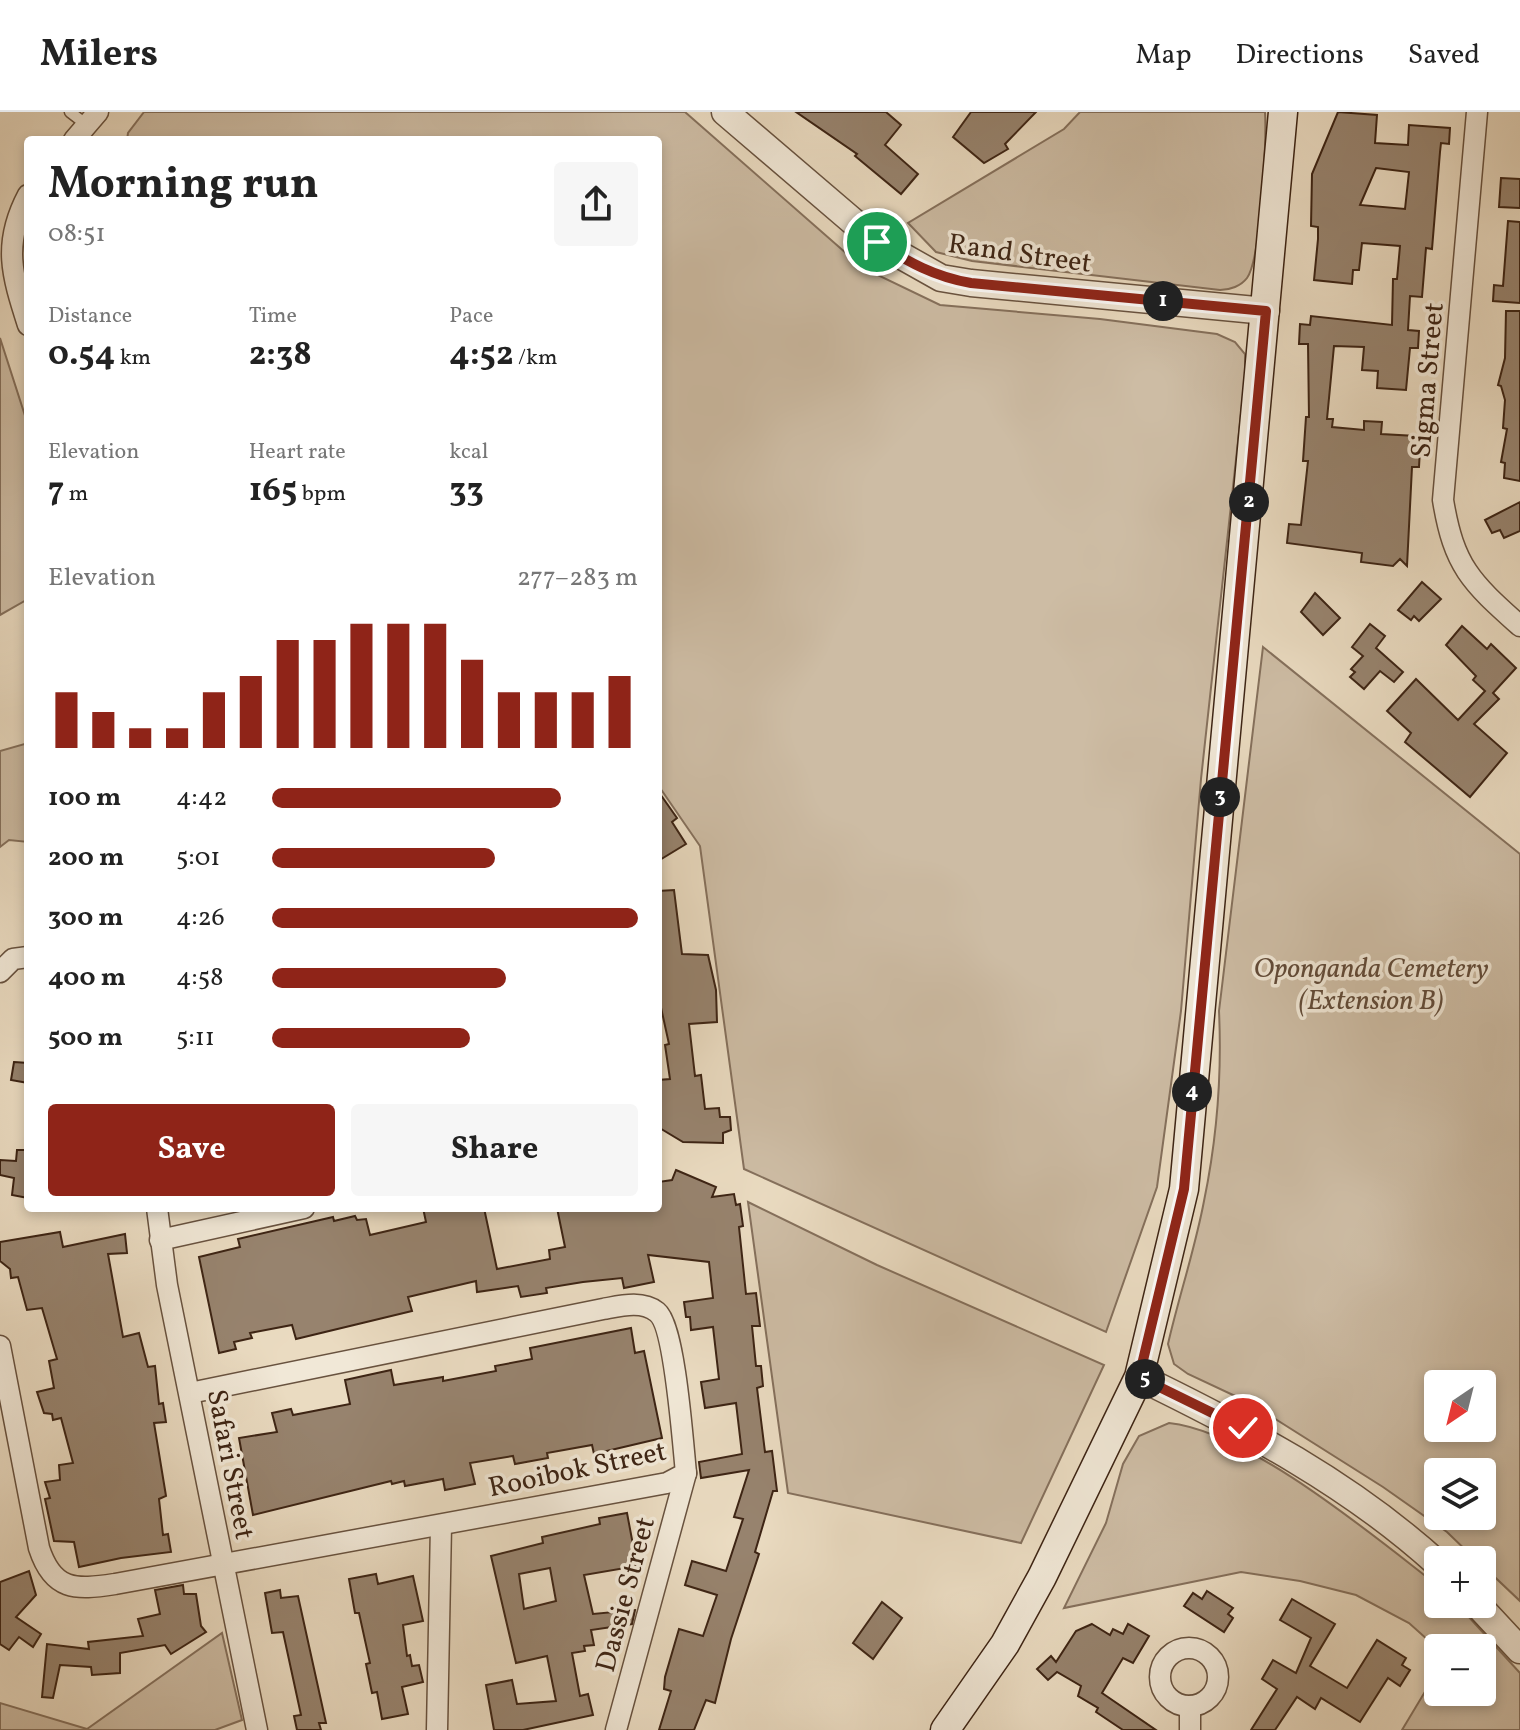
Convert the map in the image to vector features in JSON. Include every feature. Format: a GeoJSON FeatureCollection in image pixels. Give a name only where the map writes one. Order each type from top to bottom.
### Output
{"type":"FeatureCollection","features":[{"type":"Feature","properties":{"kind":"main road"},"geometry":{"type":"LineString","coordinates":[[945,1730],[1005,1644],[1042,1577],[1139,1377],[1184,1189],[1283,112]]}},
{"type":"Feature","properties":{"kind":"street","name":"Rand Street"},"geometry":{"type":"LineString","coordinates":[[725,112],[877,242],[941,278],[986,285],[1266,311]]}},
{"type":"Feature","properties":{"kind":"street","name":"Sigma Street"},"geometry":{"type":"LineString","coordinates":[[1477,112],[1443,500],[1458,560],[1476,586],[1520,626]]}},
{"type":"Feature","properties":{"kind":"street"},"geometry":{"type":"LineString","coordinates":[[24,206],[12,237],[11,265],[24,311]]}},
{"type":"Feature","properties":{"kind":"street"},"geometry":{"type":"LineString","coordinates":[[0,972],[13,959],[24,958]]}},
{"type":"Feature","properties":{"kind":"street","name":"Safari Street"},"geometry":{"type":"LineString","coordinates":[[157,1212],[160,1240],[257,1730]]}},
{"type":"Feature","properties":{"kind":"street"},"geometry":{"type":"LineString","coordinates":[[160,1240],[286,1212]]}},
{"type":"Feature","properties":{"kind":"street","name":"Rooibok Street"},"geometry":{"type":"LineString","coordinates":[[0,1346],[39,1548],[45,1566],[57,1580],[73,1587],[90,1587],[224,1564],[667,1483],[686,1473],[669,1331],[655,1310],[641,1305],[603,1309],[190,1393]]}},
{"type":"Feature","properties":{"kind":"street"},"geometry":{"type":"LineString","coordinates":[[1139,1377],[1243,1428],[1327,1479],[1404,1533],[1424,1551]]}},
{"type":"Feature","properties":{"kind":"street","name":"Dassie Street"},"geometry":{"type":"LineString","coordinates":[[616,1730],[686,1473]]}},
{"type":"Feature","properties":{"kind":"street"},"geometry":{"type":"LineString","coordinates":[[437,1730],[441,1525]]}},
{"type":"Feature","properties":{"kind":"street"},"geometry":{"type":"LineString","coordinates":[[1490,1618],[1520,1650]]}},
{"type":"Feature","properties":{"kind":"street"},"geometry":{"type":"LineString","coordinates":[[1190,1706],[1190,1730]]}},
{"type":"Feature","properties":{"kind":"green space"},"geometry":{"type":"Polygon","coordinates":[[[144,112],[685,112],[863,268],[940,305],[1100,319],[1217,334],[1235,342],[1245,354],[1201,779],[1181,1011],[1157,1187],[1106,1332],[744,1169],[700,846],[662,791],[662,136],[128,136],[144,112]]]}},
{"type":"Feature","properties":{"kind":"green space"},"geometry":{"type":"Polygon","coordinates":[[[1080,112],[1265,112],[1259,224],[1252,266],[1245,281],[1220,290],[972,261],[936,252],[908,223],[1064,129],[1080,112]]]}},
{"type":"Feature","properties":{"kind":"green space"},"geometry":{"type":"Polygon","coordinates":[[[0,338],[24,413],[24,601],[0,615],[0,338]]]}},
{"type":"Feature","properties":{"kind":"green space","name":"Oponganda Cemetery (Extension B)"},"geometry":{"type":"Polygon","coordinates":[[[1263,647],[1520,854],[1520,1601],[1496,1578],[1496,1546],[1462,1546],[1444,1530],[1496,1530],[1496,1458],[1424,1458],[1424,1516],[1250,1403],[1188,1374],[1174,1364],[1168,1344],[1200,1219],[1212,1154],[1218,1106],[1219,1011],[1263,647]]]}},
{"type":"Feature","properties":{"kind":"green space"},"geometry":{"type":"Polygon","coordinates":[[[24,744],[24,842],[9,840],[0,847],[0,751],[24,744]]]}},
{"type":"Feature","properties":{"kind":"green space"},"geometry":{"type":"Polygon","coordinates":[[[748,1202],[877,1265],[1104,1365],[1021,1543],[788,1493],[748,1202]]]}},
{"type":"Feature","properties":{"kind":"green space"},"geometry":{"type":"Polygon","coordinates":[[[1169,1423],[1200,1430],[1270,1464],[1342,1512],[1424,1575],[1424,1618],[1470,1618],[1484,1634],[1424,1634],[1424,1636],[1409,1623],[1356,1595],[1300,1581],[1241,1572],[1064,1608],[1106,1523],[1123,1464],[1139,1436],[1169,1423]]]}},
{"type":"Feature","properties":{"kind":"green space"},"geometry":{"type":"Polygon","coordinates":[[[222,1633],[242,1720],[215,1730],[0,1730],[0,1703],[87,1729],[222,1633]]]}},
{"type":"Feature","properties":{"kind":"green space"},"geometry":{"type":"Polygon","coordinates":[[[1496,1647],[1520,1673],[1520,1730],[1402,1730],[1424,1693],[1424,1706],[1496,1706],[1496,1647]]]}},
{"type":"Feature","properties":{"kind":"building"},"geometry":{"type":"Polygon","coordinates":[[[796,112],[886,112],[901,125],[885,145],[918,174],[901,194],[855,156],[857,154],[796,112]]]}},
{"type":"Feature","properties":{"kind":"building"},"geometry":{"type":"Polygon","coordinates":[[[971,112],[1036,112],[1005,144],[1008,149],[984,163],[953,137],[971,112]]]}},
{"type":"Feature","properties":{"kind":"building"},"geometry":{"type":"Polygon","coordinates":[[[1338,112],[1377,115],[1375,143],[1408,145],[1409,125],[1450,128],[1449,144],[1441,143],[1432,249],[1426,248],[1422,297],[1410,296],[1408,330],[1419,331],[1418,348],[1410,348],[1406,390],[1377,388],[1378,371],[1362,370],[1364,347],[1334,346],[1327,419],[1333,419],[1332,427],[1364,430],[1364,421],[1382,422],[1381,434],[1416,436],[1415,448],[1420,449],[1419,467],[1412,467],[1407,566],[1400,559],[1393,566],[1361,562],[1362,553],[1287,543],[1289,524],[1301,525],[1308,461],[1303,461],[1306,417],[1309,417],[1308,344],[1299,344],[1300,324],[1310,325],[1311,316],[1392,325],[1393,279],[1397,279],[1400,246],[1362,243],[1359,270],[1353,270],[1352,284],[1314,280],[1318,227],[1311,226],[1312,174],[1338,112]],[[1376,168],[1360,205],[1405,209],[1409,172],[1376,168]]]}},
{"type":"Feature","properties":{"kind":"building"},"geometry":{"type":"Polygon","coordinates":[[[1501,178],[1520,179],[1520,208],[1499,207],[1501,178]]]}},
{"type":"Feature","properties":{"kind":"building"},"geometry":{"type":"Polygon","coordinates":[[[1508,221],[1520,222],[1520,303],[1493,301],[1494,285],[1503,286],[1508,221]]]}},
{"type":"Feature","properties":{"kind":"building"},"geometry":{"type":"Polygon","coordinates":[[[1506,311],[1520,311],[1520,481],[1504,478],[1505,463],[1501,462],[1507,429],[1503,428],[1505,400],[1498,385],[1505,358],[1506,311]]]}},
{"type":"Feature","properties":{"kind":"building"},"geometry":{"type":"Polygon","coordinates":[[[1520,502],[1520,531],[1504,538],[1500,530],[1492,533],[1485,520],[1520,502]]]}},
{"type":"Feature","properties":{"kind":"building"},"geometry":{"type":"Polygon","coordinates":[[[1422,582],[1441,599],[1419,621],[1414,616],[1411,620],[1398,610],[1422,582]]]}},
{"type":"Feature","properties":{"kind":"building"},"geometry":{"type":"Polygon","coordinates":[[[1315,593],[1340,618],[1323,635],[1301,612],[1315,593]]]}},
{"type":"Feature","properties":{"kind":"building"},"geometry":{"type":"Polygon","coordinates":[[[1370,624],[1385,636],[1376,648],[1403,672],[1394,682],[1380,671],[1364,689],[1350,677],[1355,672],[1351,669],[1363,656],[1352,647],[1370,624]]]}},
{"type":"Feature","properties":{"kind":"building"},"geometry":{"type":"Polygon","coordinates":[[[1462,626],[1487,649],[1491,644],[1516,668],[1493,693],[1499,699],[1474,724],[1507,753],[1470,797],[1405,742],[1411,733],[1387,711],[1416,679],[1458,720],[1485,691],[1473,680],[1476,676],[1446,645],[1462,626]]]}},
{"type":"Feature","properties":{"kind":"building"},"geometry":{"type":"Polygon","coordinates":[[[662,797],[677,818],[672,822],[686,844],[662,859],[662,797]]]}},
{"type":"Feature","properties":{"kind":"building"},"geometry":{"type":"Polygon","coordinates":[[[674,890],[682,954],[708,955],[716,990],[717,1022],[689,1024],[695,1076],[701,1075],[705,1109],[719,1108],[720,1117],[730,1117],[731,1130],[723,1133],[723,1143],[683,1142],[662,1129],[662,1080],[670,1079],[665,1045],[669,1044],[662,1012],[662,891],[674,890]]]}},
{"type":"Feature","properties":{"kind":"building"},"geometry":{"type":"Polygon","coordinates":[[[14,1062],[24,1063],[24,1082],[11,1080],[14,1062]]]}},
{"type":"Feature","properties":{"kind":"building"},"geometry":{"type":"Polygon","coordinates":[[[17,1150],[24,1150],[24,1197],[12,1195],[14,1178],[0,1175],[0,1160],[16,1161],[17,1150]]]}},
{"type":"Feature","properties":{"kind":"building"},"geometry":{"type":"Polygon","coordinates":[[[676,1170],[716,1187],[712,1197],[734,1194],[736,1205],[740,1204],[743,1226],[739,1227],[746,1294],[756,1293],[760,1326],[752,1326],[756,1366],[761,1366],[763,1386],[757,1388],[765,1452],[772,1451],[777,1491],[773,1491],[755,1552],[759,1554],[731,1639],[715,1703],[706,1700],[694,1730],[659,1730],[671,1691],[664,1689],[665,1677],[679,1629],[703,1636],[717,1595],[685,1585],[692,1561],[726,1571],[743,1519],[734,1517],[749,1470],[701,1478],[699,1462],[742,1454],[736,1403],[705,1408],[701,1382],[719,1379],[713,1327],[691,1330],[690,1317],[686,1317],[684,1302],[713,1298],[709,1262],[648,1255],[654,1282],[624,1288],[622,1278],[583,1282],[546,1288],[547,1293],[521,1297],[518,1286],[477,1292],[476,1281],[408,1297],[412,1311],[296,1339],[292,1325],[250,1333],[252,1338],[234,1342],[236,1349],[219,1353],[199,1257],[240,1247],[238,1239],[333,1217],[334,1221],[355,1216],[357,1220],[366,1219],[370,1235],[426,1222],[424,1212],[485,1212],[497,1269],[550,1259],[549,1250],[565,1247],[558,1212],[662,1212],[662,1181],[672,1180],[676,1170]]]}},
{"type":"Feature","properties":{"kind":"building"},"geometry":{"type":"Polygon","coordinates":[[[60,1232],[63,1247],[125,1234],[127,1253],[108,1254],[123,1337],[139,1333],[148,1367],[155,1366],[159,1404],[163,1403],[166,1422],[154,1423],[166,1496],[159,1499],[163,1535],[168,1534],[171,1552],[79,1567],[74,1542],[54,1541],[45,1499],[50,1498],[45,1482],[60,1480],[59,1465],[73,1463],[61,1418],[53,1420],[52,1414],[44,1413],[37,1392],[54,1388],[49,1361],[57,1359],[42,1308],[27,1310],[18,1277],[11,1278],[10,1269],[0,1261],[0,1242],[60,1232]]]}},
{"type":"Feature","properties":{"kind":"building"},"geometry":{"type":"Polygon","coordinates":[[[631,1328],[635,1353],[644,1351],[662,1438],[594,1454],[592,1445],[547,1453],[548,1458],[515,1464],[513,1456],[470,1463],[475,1484],[445,1490],[443,1479],[405,1486],[404,1481],[392,1484],[391,1481],[253,1515],[239,1438],[277,1432],[272,1413],[291,1409],[293,1415],[350,1404],[345,1380],[391,1370],[394,1385],[443,1377],[443,1381],[496,1371],[495,1366],[532,1359],[530,1348],[631,1328]]]}},
{"type":"Feature","properties":{"kind":"building"},"geometry":{"type":"Polygon","coordinates":[[[627,1513],[637,1566],[584,1575],[593,1614],[635,1610],[632,1624],[591,1630],[594,1645],[584,1646],[585,1651],[572,1653],[580,1696],[588,1694],[593,1715],[523,1730],[494,1730],[486,1685],[512,1680],[517,1704],[556,1701],[547,1656],[516,1663],[491,1556],[543,1543],[542,1537],[600,1524],[599,1518],[627,1513]],[[550,1568],[519,1574],[524,1609],[556,1601],[550,1568]]]}},
{"type":"Feature","properties":{"kind":"building"},"geometry":{"type":"Polygon","coordinates":[[[29,1571],[36,1595],[16,1617],[41,1634],[33,1647],[19,1637],[9,1650],[0,1644],[0,1582],[29,1571]]]}},
{"type":"Feature","properties":{"kind":"building"},"geometry":{"type":"Polygon","coordinates":[[[376,1574],[378,1584],[413,1576],[423,1621],[403,1625],[407,1656],[410,1655],[412,1666],[419,1665],[423,1682],[402,1687],[408,1714],[382,1719],[377,1692],[372,1693],[366,1664],[370,1663],[359,1613],[355,1613],[349,1579],[376,1574]]]}},
{"type":"Feature","properties":{"kind":"building"},"geometry":{"type":"Polygon","coordinates":[[[183,1585],[184,1594],[196,1594],[201,1626],[206,1632],[171,1654],[165,1645],[120,1653],[120,1673],[92,1675],[91,1667],[60,1665],[53,1698],[42,1697],[47,1644],[89,1649],[88,1642],[143,1636],[138,1619],[160,1614],[155,1590],[183,1585]]]}},
{"type":"Feature","properties":{"kind":"building"},"geometry":{"type":"Polygon","coordinates":[[[280,1590],[281,1598],[298,1596],[326,1723],[319,1723],[321,1730],[297,1730],[294,1716],[301,1715],[283,1632],[272,1633],[265,1593],[280,1590]]]}},
{"type":"Feature","properties":{"kind":"building"},"geometry":{"type":"Polygon","coordinates":[[[1207,1591],[1233,1608],[1228,1614],[1233,1618],[1224,1632],[1184,1606],[1193,1593],[1202,1599],[1207,1591]]]}},
{"type":"Feature","properties":{"kind":"building"},"geometry":{"type":"Polygon","coordinates":[[[1292,1599],[1335,1624],[1310,1666],[1347,1688],[1377,1640],[1406,1658],[1402,1665],[1410,1670],[1400,1686],[1388,1678],[1360,1722],[1321,1698],[1315,1709],[1297,1697],[1275,1730],[1251,1730],[1277,1689],[1262,1679],[1273,1660],[1296,1673],[1311,1638],[1280,1620],[1292,1599]]]}},
{"type":"Feature","properties":{"kind":"building"},"geometry":{"type":"Polygon","coordinates":[[[882,1602],[902,1618],[873,1659],[853,1643],[882,1602]]]}},
{"type":"Feature","properties":{"kind":"building"},"geometry":{"type":"Polygon","coordinates":[[[1092,1624],[1110,1635],[1113,1629],[1123,1634],[1128,1624],[1149,1636],[1133,1663],[1123,1658],[1102,1693],[1156,1730],[1123,1730],[1096,1712],[1098,1708],[1078,1696],[1081,1686],[1057,1672],[1048,1680],[1037,1669],[1051,1656],[1056,1662],[1076,1631],[1092,1624]]]}},
{"type":"Feature","properties":{"kind":"route"},"geometry":{"type":"LineString","coordinates":[[877,242],[941,278],[1266,311],[1184,1189],[1139,1377],[1243,1428]]}}]}
